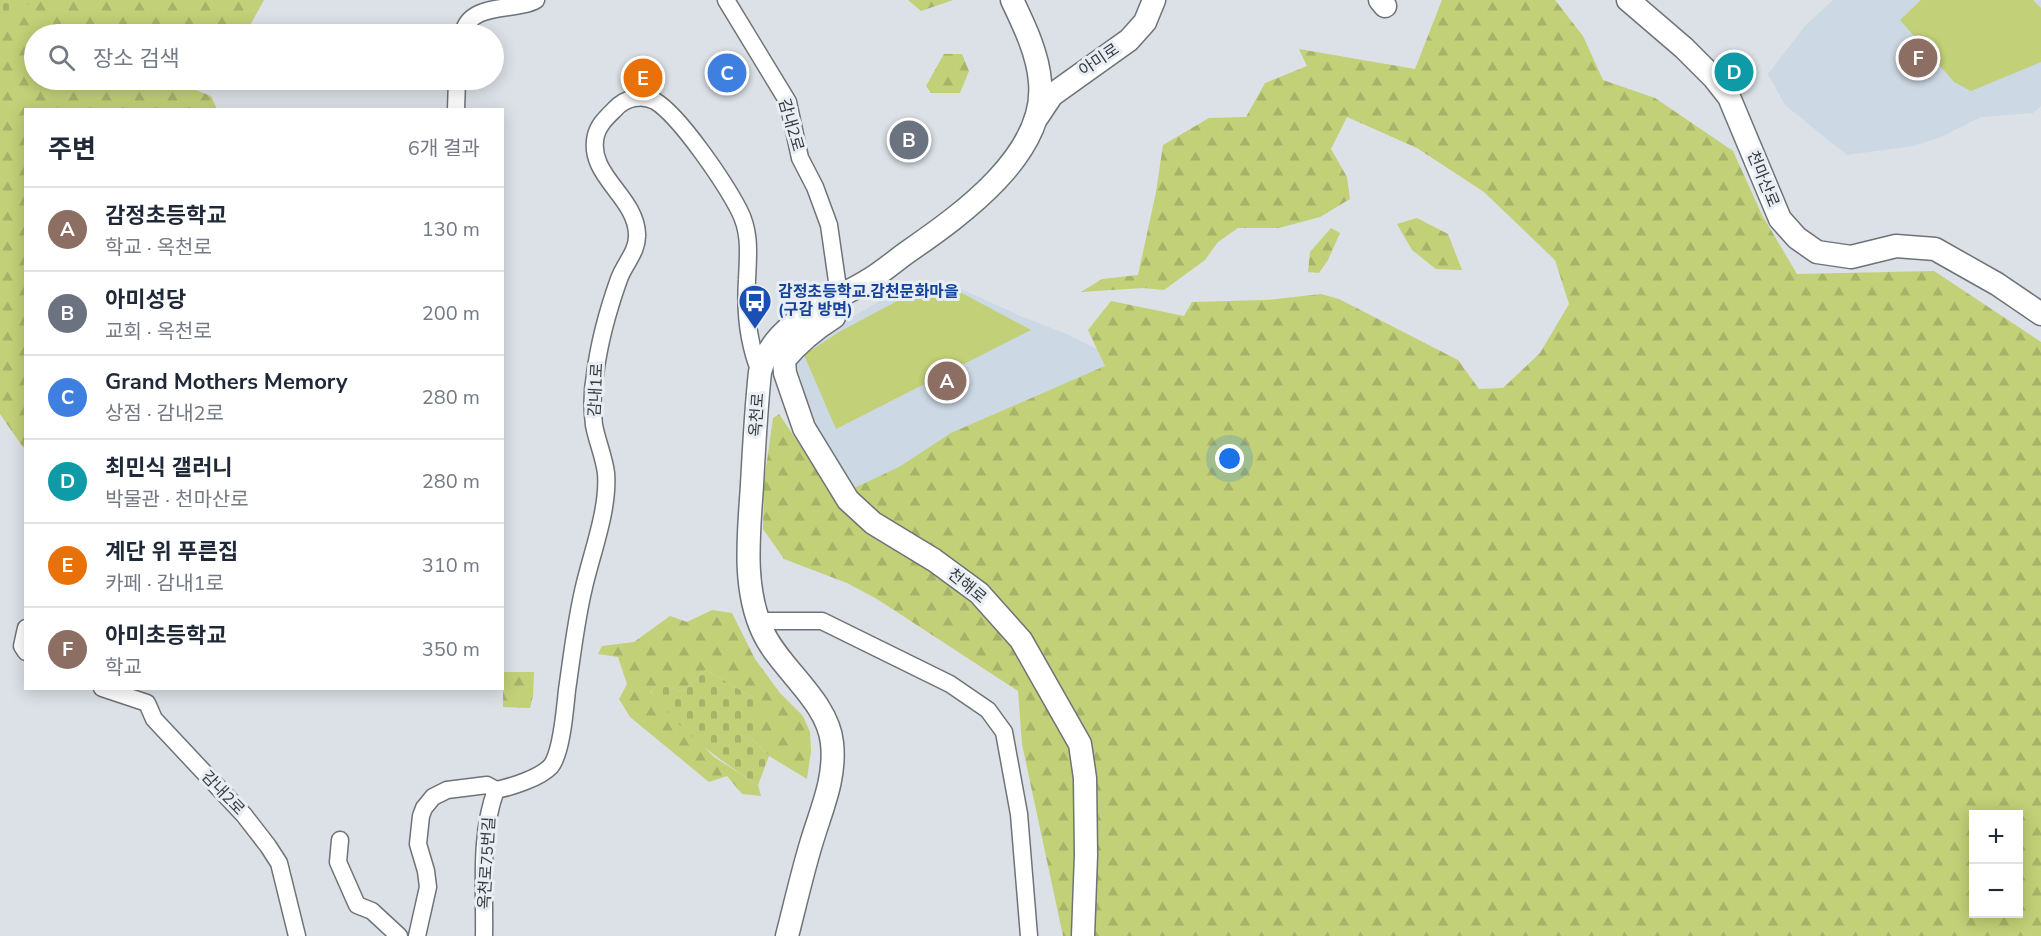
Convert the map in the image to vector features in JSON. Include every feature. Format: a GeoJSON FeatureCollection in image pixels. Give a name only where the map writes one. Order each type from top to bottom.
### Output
{"type":"FeatureCollection","features":[{"type":"Feature","properties":{"kind":"street"},"geometry":{"type":"LineString","coordinates":[[468,24],[474,17],[487,11],[536,0]]}},
{"type":"Feature","properties":{"kind":"street","name":"감내2로"},"geometry":{"type":"LineString","coordinates":[[726,0],[788,102],[800,158],[816,188],[829,225],[838,297]]}},
{"type":"Feature","properties":{"kind":"street","name":"옥천로"},"geometry":{"type":"LineString","coordinates":[[787,936],[812,842],[825,804],[831,777],[832,741],[827,724],[817,705],[772,650],[753,608],[749,536],[760,372],[764,357],[782,333],[872,278],[969,206],[1011,163],[1038,116],[1041,83],[1026,30],[1012,0]]}},
{"type":"Feature","properties":{"kind":"street","name":"아미로"},"geometry":{"type":"LineString","coordinates":[[1038,116],[1052,95],[1129,40],[1145,22],[1154,0]]}},
{"type":"Feature","properties":{"kind":"street","name":"천마산로"},"geometry":{"type":"LineString","coordinates":[[1628,0],[1684,48],[1714,78],[1729,97],[1780,219],[1797,238],[1818,252],[1851,257],[1896,246],[1935,249],[1997,284],[2041,314]]}},
{"type":"Feature","properties":{"kind":"street"},"geometry":{"type":"LineString","coordinates":[[1035,60],[1059,74],[1081,73]]}},
{"type":"Feature","properties":{"kind":"street"},"geometry":{"type":"LineString","coordinates":[[456,108],[457,90]]}},
{"type":"Feature","properties":{"kind":"street","name":"감내1로"},"geometry":{"type":"LineString","coordinates":[[417,936],[428,887],[418,844],[424,808],[433,797],[447,790],[488,785],[496,790],[512,787],[535,776],[550,766],[555,758],[561,735],[583,590],[605,502],[606,473],[594,425],[593,386],[607,316],[622,272],[636,248],[637,228],[632,213],[603,173],[594,149],[600,124],[619,104],[640,97],[654,101],[666,110],[704,155],[738,208],[747,227],[748,318],[752,353],[760,372]]}},
{"type":"Feature","properties":{"kind":"street","name":"천해로"},"geometry":{"type":"LineString","coordinates":[[838,297],[834,317],[796,346],[784,360],[785,373],[804,428],[848,500],[873,523],[934,560],[979,593],[1021,640],[1080,744],[1085,778],[1086,855],[1083,936]]}},
{"type":"Feature","properties":{"kind":"street"},"geometry":{"type":"LineString","coordinates":[[759,621],[822,621],[950,684],[988,710],[1004,732],[1019,814],[1029,936]]}},
{"type":"Feature","properties":{"kind":"street","name":"감내2로"},"geometry":{"type":"LineString","coordinates":[[108,690],[147,703],[154,719],[244,815],[279,863],[297,936]]}},
{"type":"Feature","properties":{"kind":"street","name":"옥천로75번길"},"geometry":{"type":"LineString","coordinates":[[484,936],[486,838],[491,802],[496,790]]}},
{"type":"Feature","properties":{"kind":"street"},"geometry":{"type":"LineString","coordinates":[[340,840],[338,862],[357,905],[372,911],[399,936]]}},
{"type":"Feature","properties":{"kind":"shaded area"},"geometry":{"type":"Polygon","coordinates":[[[1833,0],[2041,0],[2041,106],[2033,113],[1981,117],[1941,137],[1913,146],[1847,155],[1785,105],[1768,74],[1805,26],[1833,0]]]}},
{"type":"Feature","properties":{"kind":"shaded area"},"geometry":{"type":"Polygon","coordinates":[[[909,285],[952,285],[1064,333],[1105,353],[1104,370],[919,469],[855,488],[812,420],[796,360],[827,331],[909,285]]]}},
{"type":"Feature","properties":{"kind":"green space"},"geometry":{"type":"Polygon","coordinates":[[[0,0],[264,0],[251,24],[24,24],[24,90],[196,90],[211,96],[217,108],[24,108],[24,449],[0,414],[0,0]]]}},
{"type":"Feature","properties":{"kind":"green space"},"geometry":{"type":"Polygon","coordinates":[[[0,0],[35,0],[0,22],[0,0]]]}},
{"type":"Feature","properties":{"kind":"green space"},"geometry":{"type":"Polygon","coordinates":[[[908,0],[953,0],[921,11],[908,0]]]}},
{"type":"Feature","properties":{"kind":"green space"},"geometry":{"type":"Polygon","coordinates":[[[1442,0],[1555,0],[1583,36],[1603,80],[1655,98],[1733,151],[1762,215],[1797,274],[1934,271],[2041,342],[2041,936],[1063,936],[1022,744],[1018,691],[877,599],[847,583],[784,559],[763,529],[764,482],[773,418],[779,414],[835,497],[899,467],[951,433],[1105,366],[1088,330],[1111,301],[1184,316],[1192,302],[1267,300],[1321,294],[1339,299],[1458,360],[1479,389],[1503,388],[1540,353],[1569,304],[1555,260],[1484,192],[1417,148],[1347,117],[1331,149],[1347,177],[1350,199],[1320,217],[1279,228],[1238,228],[1218,242],[1205,260],[1164,290],[1143,288],[1081,292],[1102,279],[1138,275],[1156,192],[1163,145],[1209,118],[1246,117],[1265,83],[1307,66],[1299,49],[1415,69],[1442,0]]]}},
{"type":"Feature","properties":{"kind":"green space"},"geometry":{"type":"Polygon","coordinates":[[[1921,0],[2033,0],[2041,8],[2041,62],[1971,91],[1954,82],[1900,20],[1921,0]]]}},
{"type":"Feature","properties":{"kind":"green space"},"geometry":{"type":"Polygon","coordinates":[[[944,54],[962,54],[969,71],[960,93],[931,93],[926,86],[944,54]]]}},
{"type":"Feature","properties":{"kind":"green space"},"geometry":{"type":"Polygon","coordinates":[[[1417,218],[1448,234],[1462,270],[1436,269],[1412,250],[1397,224],[1417,218]]]}},
{"type":"Feature","properties":{"kind":"green space"},"geometry":{"type":"Polygon","coordinates":[[[1331,228],[1340,233],[1328,260],[1319,273],[1308,272],[1310,252],[1331,228]]]}},
{"type":"Feature","properties":{"kind":"green space"},"geometry":{"type":"Polygon","coordinates":[[[916,291],[958,291],[1031,330],[836,429],[804,355],[839,332],[916,291]]]}},
{"type":"Feature","properties":{"kind":"green space"},"geometry":{"type":"Polygon","coordinates":[[[712,610],[732,613],[755,659],[780,693],[803,716],[810,732],[811,751],[807,779],[769,756],[749,736],[752,697],[706,670],[681,692],[668,686],[650,691],[714,757],[758,785],[761,796],[742,794],[727,776],[709,782],[630,717],[619,699],[627,684],[618,657],[598,654],[602,646],[634,642],[670,616],[687,622],[712,610]]]}},
{"type":"Feature","properties":{"kind":"green space"},"geometry":{"type":"Polygon","coordinates":[[[706,670],[752,697],[761,724],[749,736],[769,756],[758,785],[686,732],[650,690],[668,686],[681,692],[706,670]]]}},
{"type":"Feature","properties":{"kind":"green space"},"geometry":{"type":"Polygon","coordinates":[[[504,672],[534,672],[530,708],[503,707],[504,672]]]}},
{"type":"Feature","properties":{"kind":"place","name":"아미초등학교"},"geometry":{"type":"Point","coordinates":[1918,58]}},
{"type":"Feature","properties":{"kind":"place","name":"최민식 갤러니"},"geometry":{"type":"Point","coordinates":[1734,72]}},
{"type":"Feature","properties":{"kind":"place","name":"Grand Mothers Memory"},"geometry":{"type":"Point","coordinates":[727,73]}},
{"type":"Feature","properties":{"kind":"place","name":"계단 위 푸른집"},"geometry":{"type":"Point","coordinates":[643,78]}},
{"type":"Feature","properties":{"kind":"place","name":"아미성당"},"geometry":{"type":"Point","coordinates":[909,140]}},
{"type":"Feature","properties":{"kind":"place","name":"감정초등학교.감천문화마을 (구감 방면)"},"geometry":{"type":"Point","coordinates":[755,330]}},
{"type":"Feature","properties":{"kind":"place","name":"감정초등학교"},"geometry":{"type":"Point","coordinates":[947,381]}}]}
